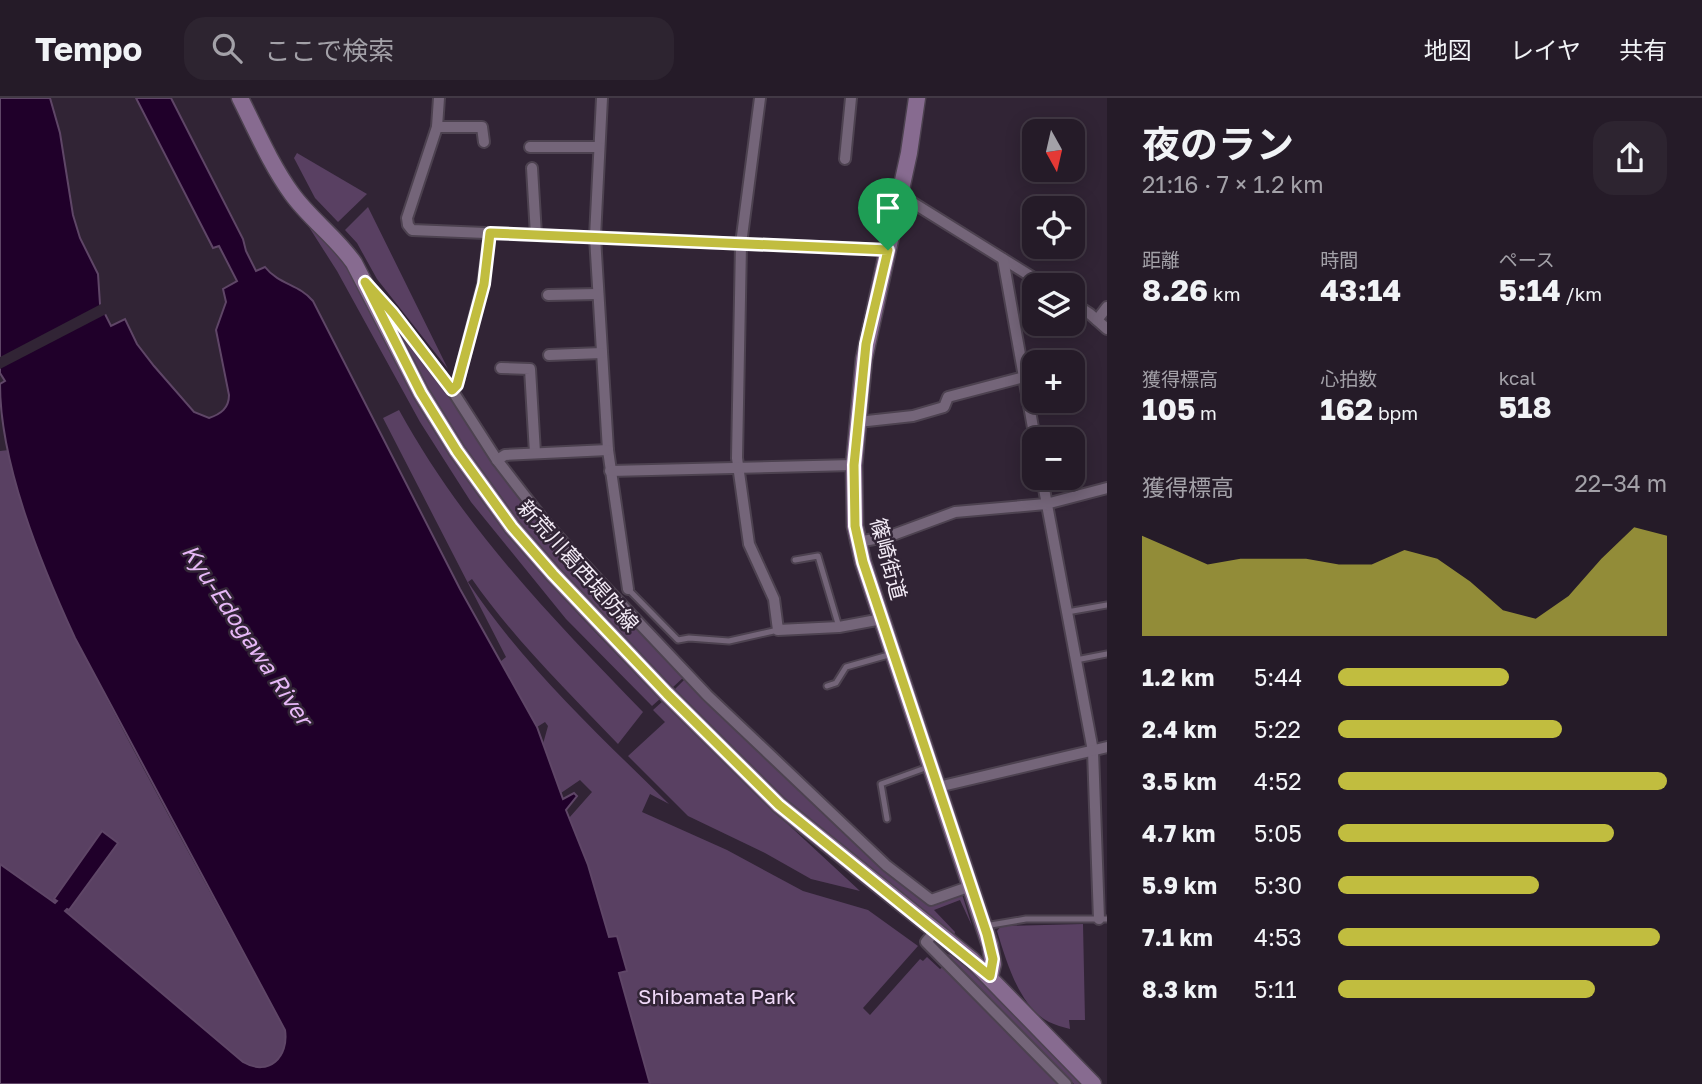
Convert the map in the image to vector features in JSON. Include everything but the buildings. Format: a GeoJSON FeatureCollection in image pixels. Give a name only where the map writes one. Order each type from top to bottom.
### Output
{"type":"FeatureCollection","features":[{"type":"Feature","properties":{"kind":"main road","name":"新荒川葛西堤防線"},"geometry":{"type":"LineString","coordinates":[[240,98],[291,193],[344,249],[365,282],[435,415],[457,451],[512,527],[667,694],[779,805],[990,976],[1093,1084]]}},
{"type":"Feature","properties":{"kind":"main road","name":"篠崎街道"},"geometry":{"type":"LineString","coordinates":[[917,98],[900,198],[866,344],[854,465],[855,526],[882,619],[985,926],[993,959],[990,976]]}},
{"type":"Feature","properties":{"kind":"street"},"geometry":{"type":"LineString","coordinates":[[439,98],[437,127],[407,218],[412,230],[888,250]]}},
{"type":"Feature","properties":{"kind":"street"},"geometry":{"type":"LineString","coordinates":[[602,98],[594,237],[610,471],[628,589]]}},
{"type":"Feature","properties":{"kind":"street"},"geometry":{"type":"LineString","coordinates":[[760,98],[741,244],[738,467],[749,544],[774,599],[778,630],[838,627],[882,619]]}},
{"type":"Feature","properties":{"kind":"street"},"geometry":{"type":"LineString","coordinates":[[845,159],[851,98]]}},
{"type":"Feature","properties":{"kind":"street"},"geometry":{"type":"LineString","coordinates":[[437,127],[482,127],[484,142]]}},
{"type":"Feature","properties":{"kind":"street"},"geometry":{"type":"LineString","coordinates":[[530,146],[599,147]]}},
{"type":"Feature","properties":{"kind":"street"},"geometry":{"type":"LineString","coordinates":[[532,168],[536,234]]}},
{"type":"Feature","properties":{"kind":"street"},"geometry":{"type":"LineString","coordinates":[[900,198],[910,201],[1026,273]]}},
{"type":"Feature","properties":{"kind":"street"},"geometry":{"type":"LineString","coordinates":[[452,390],[457,385],[484,284],[490,233]]}},
{"type":"Feature","properties":{"kind":"street"},"geometry":{"type":"LineString","coordinates":[[1003,259],[1022,366]]}},
{"type":"Feature","properties":{"kind":"street"},"geometry":{"type":"LineString","coordinates":[[365,282],[393,313],[452,390],[497,460],[552,530],[707,695],[887,866],[931,900],[971,886]]}},
{"type":"Feature","properties":{"kind":"street"},"geometry":{"type":"LineString","coordinates":[[548,295],[598,294]]}},
{"type":"Feature","properties":{"kind":"street"},"geometry":{"type":"LineString","coordinates":[[1097,320],[1107,307]]}},
{"type":"Feature","properties":{"kind":"street"},"geometry":{"type":"LineString","coordinates":[[1085,312],[1107,329]]}},
{"type":"Feature","properties":{"kind":"street"},"geometry":{"type":"LineString","coordinates":[[548,355],[602,353]]}},
{"type":"Feature","properties":{"kind":"street"},"geometry":{"type":"LineString","coordinates":[[502,368],[530,369],[535,453]]}},
{"type":"Feature","properties":{"kind":"street"},"geometry":{"type":"LineString","coordinates":[[858,422],[913,415],[944,407],[948,397],[1022,378]]}},
{"type":"Feature","properties":{"kind":"street"},"geometry":{"type":"LineString","coordinates":[[497,460],[505,455],[608,450]]}},
{"type":"Feature","properties":{"kind":"street"},"geometry":{"type":"LineString","coordinates":[[610,471],[854,465]]}},
{"type":"Feature","properties":{"kind":"street"},"geometry":{"type":"LineString","coordinates":[[858,542],[890,536],[956,512],[1046,504],[1107,488]]}},
{"type":"Feature","properties":{"kind":"street"},"geometry":{"type":"LineString","coordinates":[[1044,490],[1093,751],[1103,919]]}},
{"type":"Feature","properties":{"kind":"street"},"geometry":{"type":"LineString","coordinates":[[938,788],[1107,747]]}},
{"type":"Feature","properties":{"kind":"street"},"geometry":{"type":"LineString","coordinates":[[936,930],[926,942],[1066,1084]]}},
{"type":"Feature","properties":{"kind":"lane"},"geometry":{"type":"LineString","coordinates":[[795,560],[818,556],[838,627]]}},
{"type":"Feature","properties":{"kind":"lane"},"geometry":{"type":"LineString","coordinates":[[628,589],[678,640],[689,638],[729,641],[778,630]]}},
{"type":"Feature","properties":{"kind":"lane"},"geometry":{"type":"LineString","coordinates":[[1067,612],[1107,605]]}},
{"type":"Feature","properties":{"kind":"lane"},"geometry":{"type":"LineString","coordinates":[[827,686],[836,684],[846,667],[895,653]]}},
{"type":"Feature","properties":{"kind":"lane"},"geometry":{"type":"LineString","coordinates":[[1076,660],[1107,654]]}},
{"type":"Feature","properties":{"kind":"lane"},"geometry":{"type":"LineString","coordinates":[[887,819],[881,784],[932,766]]}},
{"type":"Feature","properties":{"kind":"lane"},"geometry":{"type":"LineString","coordinates":[[985,926],[1026,919],[1103,919]]}},
{"type":"Feature","properties":{"kind":"green space"},"geometry":{"type":"Polygon","coordinates":[[[297,153],[367,194],[338,222],[315,198],[294,158],[297,153]]]}},
{"type":"Feature","properties":{"kind":"green space"},"geometry":{"type":"Polygon","coordinates":[[[368,207],[448,369],[377,279],[357,243],[345,230],[368,207]]]}},
{"type":"Feature","properties":{"kind":"green space"},"geometry":{"type":"Polygon","coordinates":[[[307,224],[334,247],[345,262],[415,397],[475,490],[544,576],[661,698],[652,706],[566,619],[471,502],[420,422],[337,271],[307,224]]]}},
{"type":"Feature","properties":{"kind":"green space"},"geometry":{"type":"Polygon","coordinates":[[[389,316],[441,382],[476,437],[685,676],[672,688],[571,585],[497,496],[447,421],[389,316]]]}},
{"type":"Feature","properties":{"kind":"green space","name":"Shibamata Park"},"geometry":{"type":"Polygon","coordinates":[[[399,410],[424,453],[480,532],[542,605],[643,712],[618,744],[523,643],[472,579],[468,582],[537,670],[669,804],[650,794],[642,812],[727,850],[803,891],[868,910],[918,946],[863,1008],[870,1015],[920,959],[923,961],[927,957],[940,969],[944,966],[1061,1084],[650,1084],[619,972],[627,970],[617,936],[609,937],[588,865],[569,818],[592,792],[580,780],[561,793],[543,744],[548,726],[545,722],[537,727],[500,662],[506,657],[383,418],[399,410]]]}},
{"type":"Feature","properties":{"kind":"green space"},"geometry":{"type":"Polygon","coordinates":[[[9,450],[31,528],[78,640],[133,749],[285,1031],[284,1049],[269,1066],[252,1066],[243,1062],[65,911],[67,908],[69,910],[118,843],[102,832],[54,898],[57,901],[55,903],[0,864],[0,451],[9,450]]]}},
{"type":"Feature","properties":{"kind":"green space"},"geometry":{"type":"Polygon","coordinates":[[[686,678],[930,905],[962,894],[972,926],[960,900],[934,910],[955,932],[954,936],[778,795],[674,690],[686,678]]]}},
{"type":"Feature","properties":{"kind":"green space"},"geometry":{"type":"Polygon","coordinates":[[[663,701],[753,792],[860,891],[811,879],[765,853],[688,816],[628,756],[665,722],[653,710],[663,701]]]}},
{"type":"Feature","properties":{"kind":"green space"},"geometry":{"type":"Polygon","coordinates":[[[1083,924],[1085,1020],[1069,1020],[1070,1029],[1049,1022],[1029,1006],[1015,982],[997,931],[1001,926],[1083,924]]]}},
{"type":"Feature","properties":{"kind":"green space"},"geometry":{"type":"Polygon","coordinates":[[[947,954],[957,956],[971,968],[1083,1084],[1074,1084],[947,954]]]}},
{"type":"Feature","properties":{"kind":"water","name":"Kyu-Edogawa River"},"geometry":{"type":"Polygon","coordinates":[[[0,98],[50,98],[60,133],[73,215],[80,238],[98,274],[100,304],[111,326],[125,319],[137,344],[194,412],[209,418],[221,412],[228,404],[229,395],[216,330],[226,302],[223,289],[237,281],[219,246],[213,248],[136,98],[171,98],[243,239],[256,271],[265,267],[276,278],[302,291],[313,301],[460,589],[537,727],[563,799],[574,793],[577,796],[566,810],[588,865],[609,937],[617,936],[627,971],[619,973],[650,1084],[0,1084],[0,864],[55,903],[57,901],[54,899],[102,831],[118,843],[69,910],[65,911],[243,1062],[261,1067],[275,1062],[284,1048],[285,1030],[75,638],[25,513],[7,447],[0,384],[5,381],[0,373],[0,98]]]}},
{"type":"Feature","properties":{"kind":"pier"},"geometry":{"type":"Polygon","coordinates":[[[103,303],[108,313],[0,369],[0,357],[103,303]]]}},
{"type":"Feature","properties":{"kind":"route"},"geometry":{"type":"LineString","coordinates":[[490,233],[888,250],[864,359],[854,465],[855,526],[863,562],[987,934],[993,959],[990,976],[779,805],[667,694],[553,574],[512,527],[457,451],[421,393],[365,282],[393,313],[452,390],[457,385],[484,284],[490,233]]}}]}
